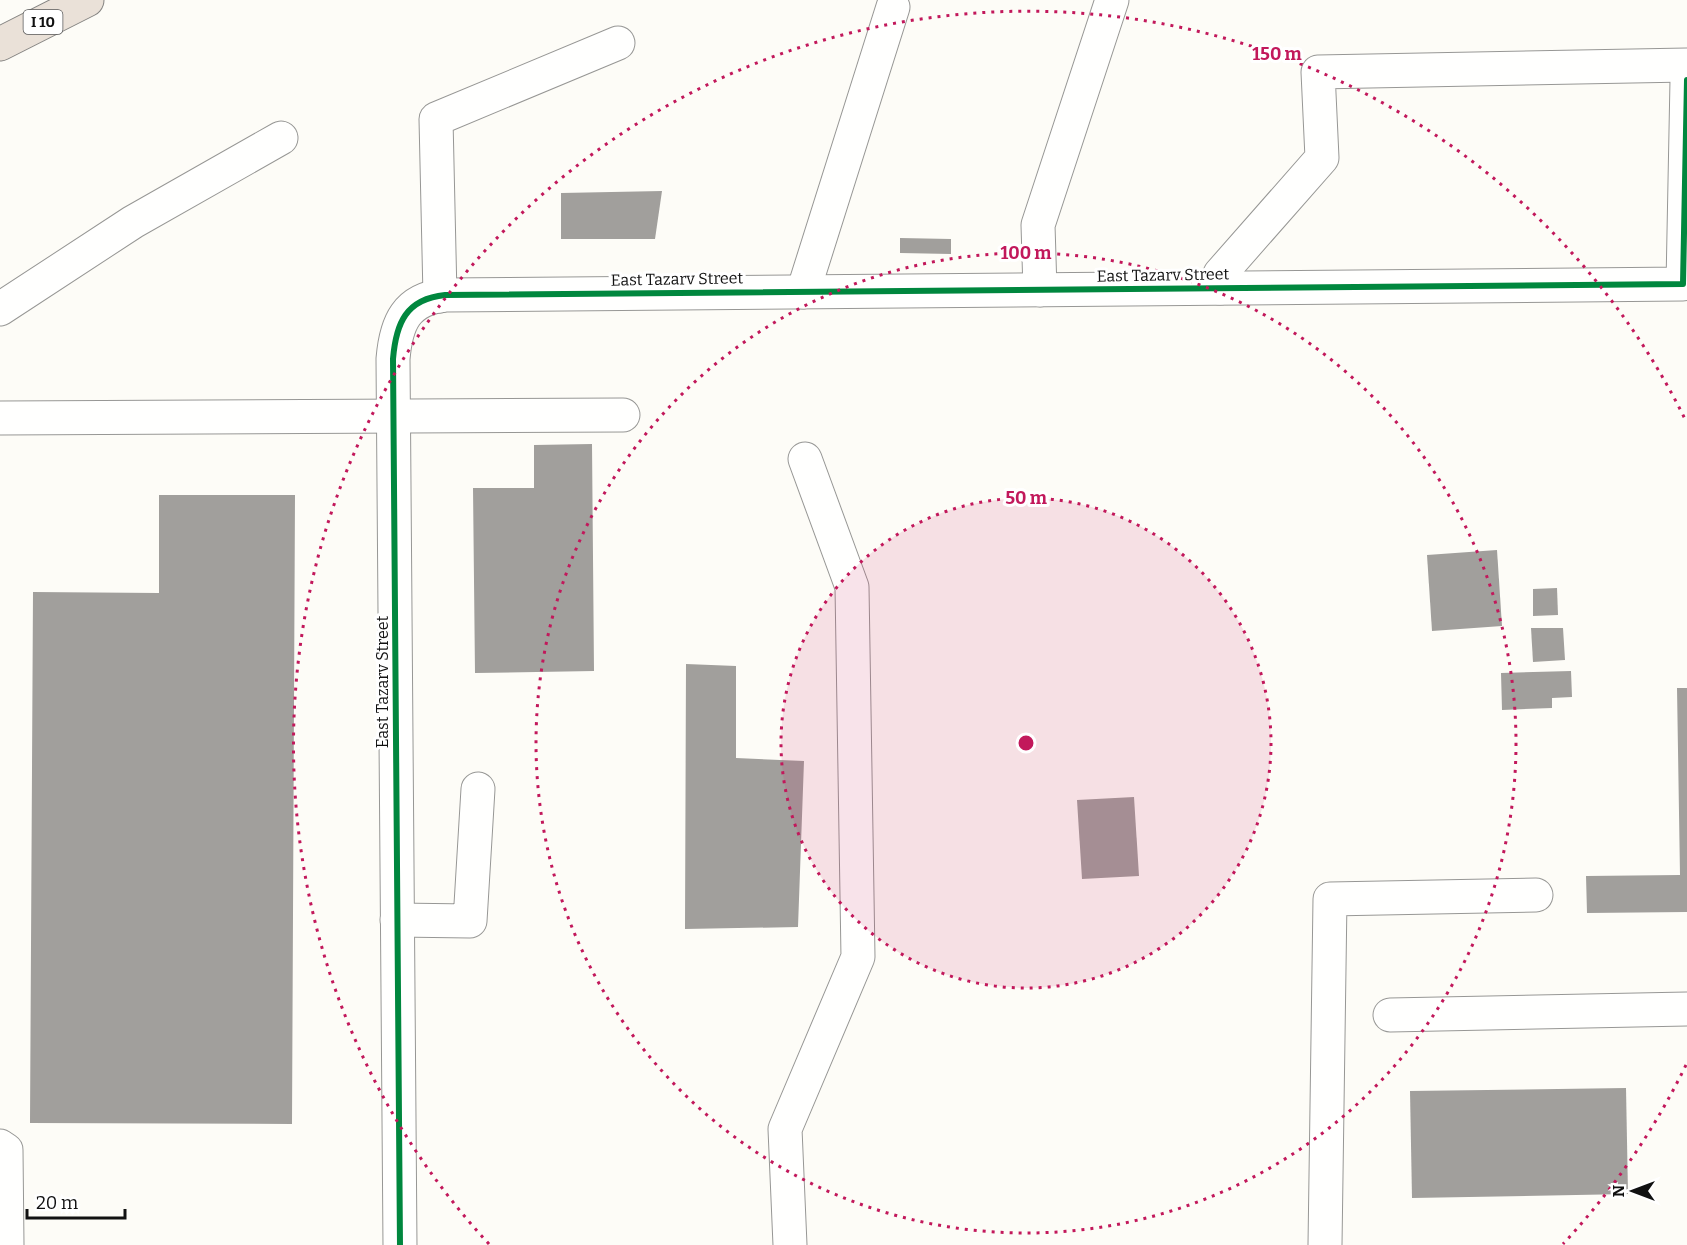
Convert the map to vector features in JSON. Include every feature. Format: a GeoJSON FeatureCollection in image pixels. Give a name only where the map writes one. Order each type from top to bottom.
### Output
{"type":"FeatureCollection","features":[{"type":"Feature","properties":{"kind":"highway","name":"I 10"},"geometry":{"type":"LineString","coordinates":[[0,44],[87,0]]}},
{"type":"Feature","properties":{"kind":"street"},"geometry":{"type":"LineString","coordinates":[[1040,290],[1038,225],[1112,0]]}},
{"type":"Feature","properties":{"kind":"street"},"geometry":{"type":"LineString","coordinates":[[803,292],[893,7]]}},
{"type":"Feature","properties":{"kind":"street"},"geometry":{"type":"LineString","coordinates":[[440,296],[436,119],[618,43]]}},
{"type":"Feature","properties":{"kind":"street"},"geometry":{"type":"LineString","coordinates":[[1220,288],[1220,274],[1322,158],[1318,72],[1687,65]]}},
{"type":"Feature","properties":{"kind":"street","name":"East Tazarv Street"},"geometry":{"type":"LineString","coordinates":[[400,1245],[393,359],[394,341],[400,322],[412,307],[429,298],[440,296],[1685,284],[1687,80]]}},
{"type":"Feature","properties":{"kind":"street"},"geometry":{"type":"LineString","coordinates":[[0,309],[133,222],[281,138]]}},
{"type":"Feature","properties":{"kind":"street"},"geometry":{"type":"LineString","coordinates":[[0,418],[623,415]]}},
{"type":"Feature","properties":{"kind":"street"},"geometry":{"type":"LineString","coordinates":[[790,1245],[785,1129],[858,957],[852,587],[805,459]]}},
{"type":"Feature","properties":{"kind":"street"},"geometry":{"type":"LineString","coordinates":[[397,920],[470,921],[478,789]]}},
{"type":"Feature","properties":{"kind":"street"},"geometry":{"type":"LineString","coordinates":[[1325,1245],[1330,899],[1536,895]]}},
{"type":"Feature","properties":{"kind":"street"},"geometry":{"type":"LineString","coordinates":[[1390,1015],[1687,1009]]}},
{"type":"Feature","properties":{"kind":"street"},"geometry":{"type":"LineString","coordinates":[[0,1146],[6,1150],[7,1245]]}},
{"type":"Feature","properties":{"kind":"building"},"geometry":{"type":"Polygon","coordinates":[[[662,191],[655,239],[561,239],[561,193],[662,191]]]}},
{"type":"Feature","properties":{"kind":"building"},"geometry":{"type":"Polygon","coordinates":[[[900,238],[951,239],[951,254],[900,253],[900,238]]]}},
{"type":"Feature","properties":{"kind":"building"},"geometry":{"type":"Polygon","coordinates":[[[592,444],[594,671],[475,673],[473,488],[534,488],[534,445],[592,444]]]}},
{"type":"Feature","properties":{"kind":"building"},"geometry":{"type":"Polygon","coordinates":[[[159,495],[295,495],[292,1124],[30,1123],[33,592],[159,593],[159,495]]]}},
{"type":"Feature","properties":{"kind":"building"},"geometry":{"type":"Polygon","coordinates":[[[1497,550],[1502,626],[1432,631],[1427,555],[1497,550]]]}},
{"type":"Feature","properties":{"kind":"building"},"geometry":{"type":"Polygon","coordinates":[[[1557,588],[1558,615],[1533,616],[1533,589],[1557,588]]]}},
{"type":"Feature","properties":{"kind":"building"},"geometry":{"type":"Polygon","coordinates":[[[1531,628],[1563,628],[1565,660],[1533,662],[1531,628]]]}},
{"type":"Feature","properties":{"kind":"building"},"geometry":{"type":"Polygon","coordinates":[[[686,664],[736,666],[736,758],[804,761],[798,927],[685,929],[686,664]]]}},
{"type":"Feature","properties":{"kind":"building"},"geometry":{"type":"Polygon","coordinates":[[[1571,671],[1572,697],[1552,698],[1552,708],[1502,710],[1501,673],[1571,671]]]}},
{"type":"Feature","properties":{"kind":"building"},"geometry":{"type":"Polygon","coordinates":[[[1677,688],[1687,688],[1687,912],[1587,913],[1586,876],[1680,875],[1677,688]]]}},
{"type":"Feature","properties":{"kind":"building"},"geometry":{"type":"Polygon","coordinates":[[[1134,797],[1139,876],[1082,879],[1077,800],[1134,797]]]}},
{"type":"Feature","properties":{"kind":"building"},"geometry":{"type":"Polygon","coordinates":[[[1626,1088],[1628,1194],[1412,1198],[1410,1091],[1626,1088]]]}},
{"type":"Feature","properties":{"kind":"cycle path"},"geometry":{"type":"LineString","coordinates":[[400,1245],[393,359],[400,324],[412,308],[432,297],[445,295],[1683,284],[1687,80]]}}]}
